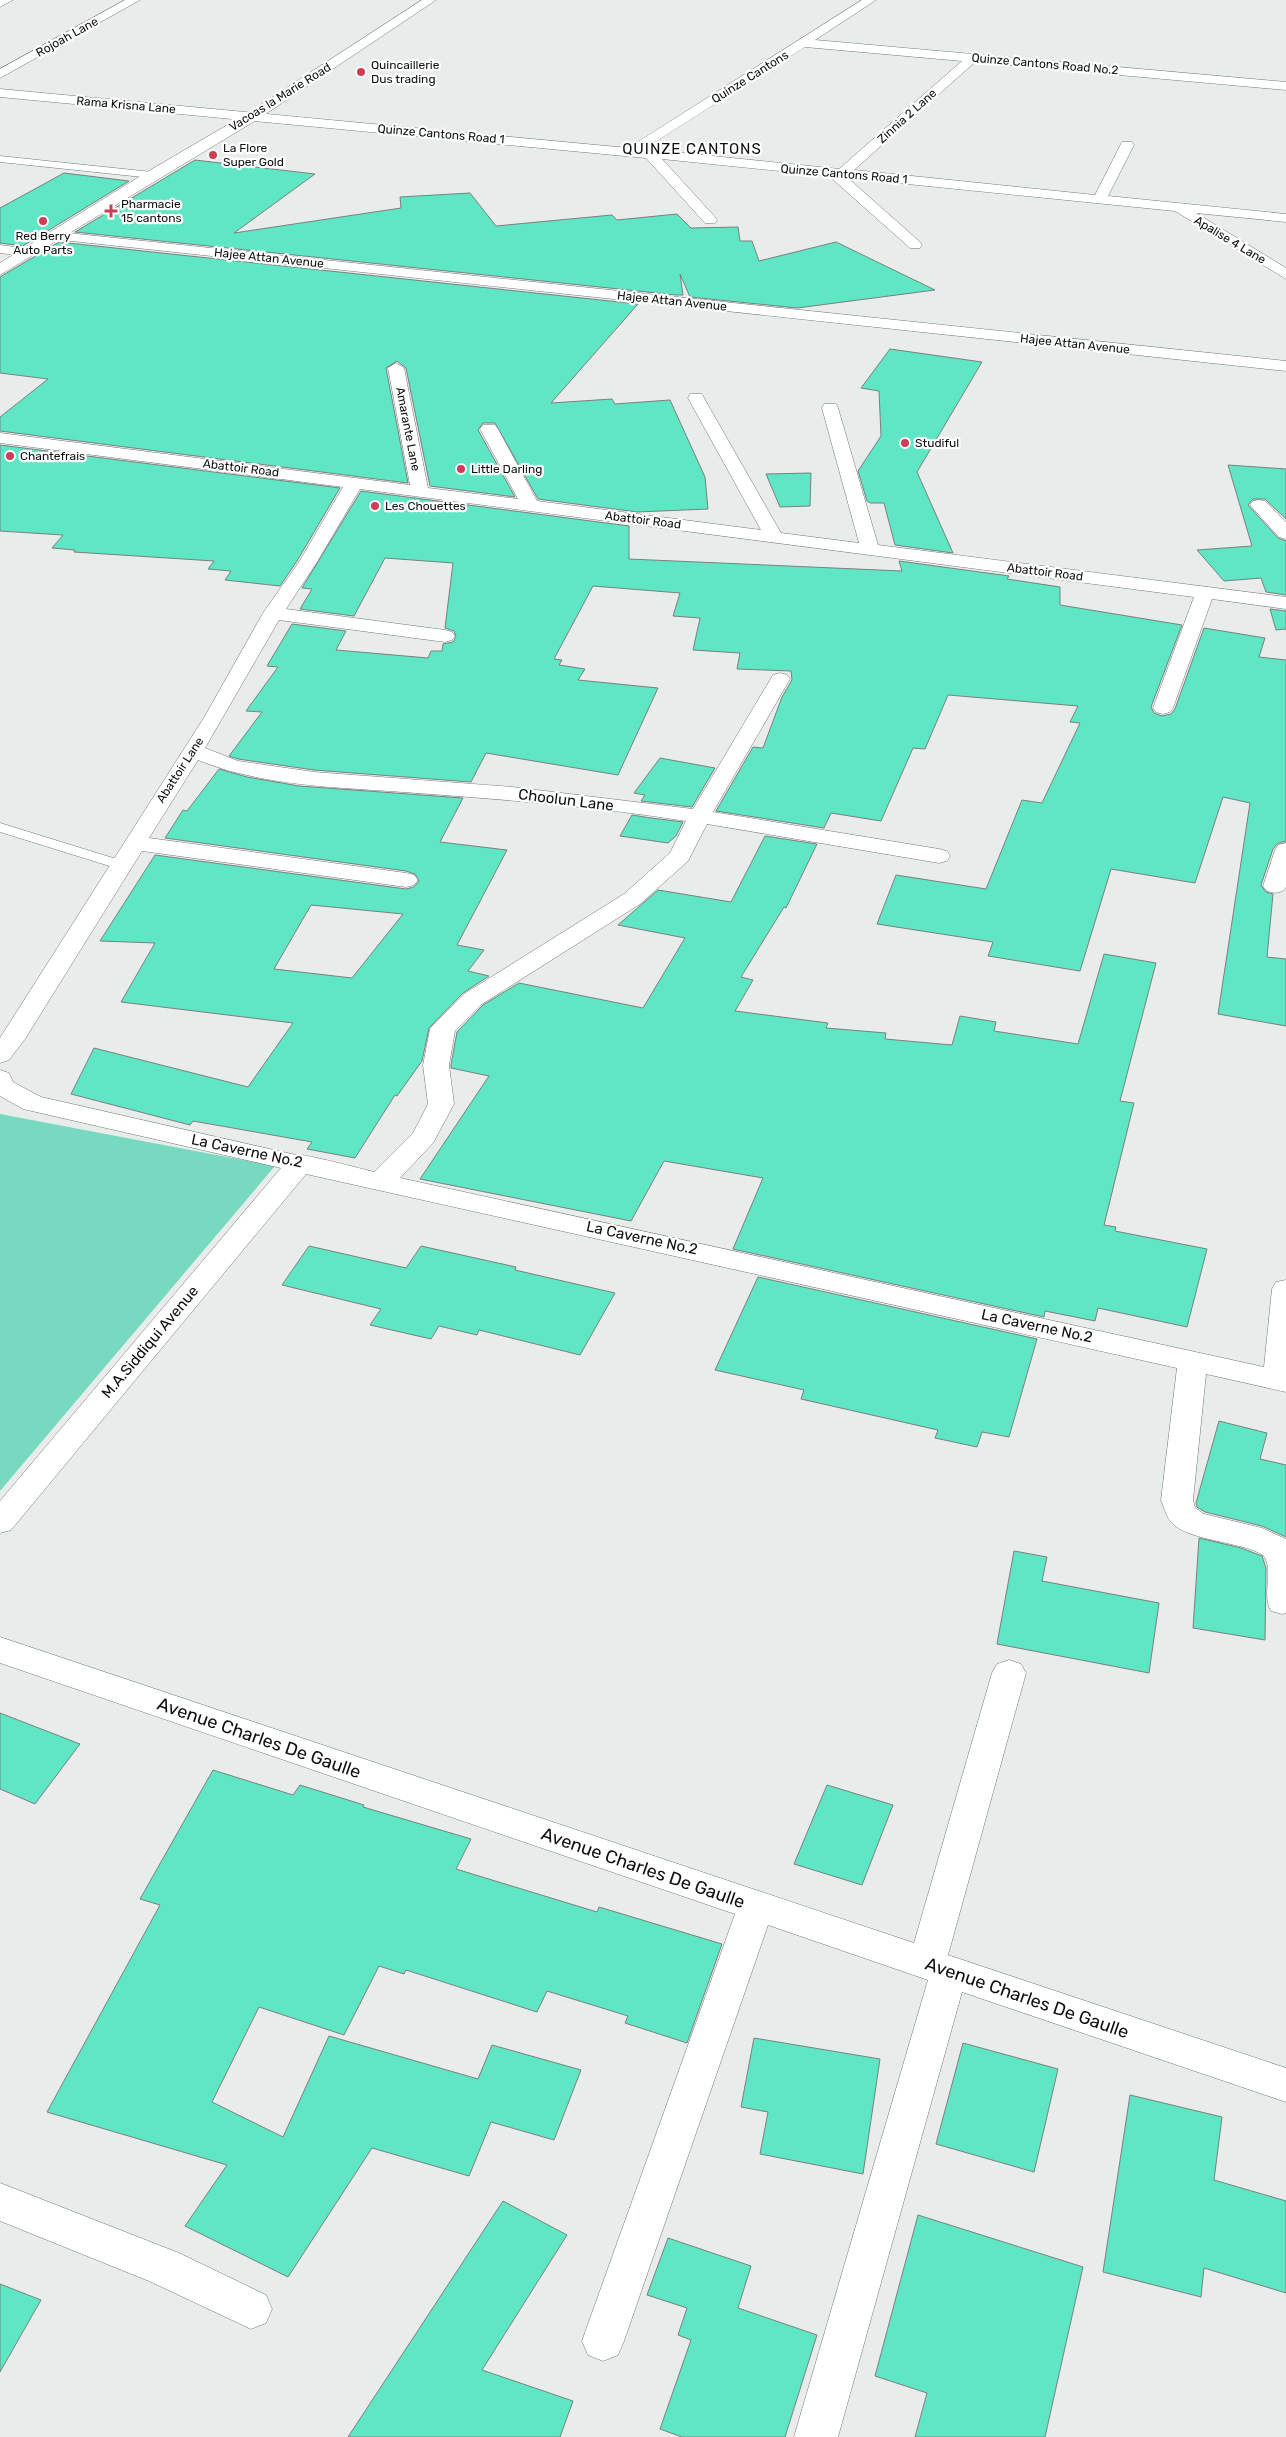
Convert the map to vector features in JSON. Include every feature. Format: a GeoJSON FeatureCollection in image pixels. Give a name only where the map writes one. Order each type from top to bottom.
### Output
{"type":"FeatureCollection","features":[{"type":"Feature","properties":{"kind":"street"},"geometry":{"type":"LineString","coordinates":[[0,4],[7,0]]}},
{"type":"Feature","properties":{"kind":"street","name":"Rojoah Lane"},"geometry":{"type":"LineString","coordinates":[[0,74],[134,0]]}},
{"type":"Feature","properties":{"kind":"street","name":"Vacoas la Marie Road"},"geometry":{"type":"LineString","coordinates":[[1,269],[58,236],[152,175],[253,116],[430,0]]}},
{"type":"Feature","properties":{"kind":"street","name":"Quinze Cantons"},"geometry":{"type":"LineString","coordinates":[[629,153],[870,0]]}},
{"type":"Feature","properties":{"kind":"street","name":"Quinze Cantons Road No.2"},"geometry":{"type":"LineString","coordinates":[[804,43],[1286,86]]}},
{"type":"Feature","properties":{"kind":"street","name":"Zinnia 2 Lane"},"geometry":{"type":"LineString","coordinates":[[838,173],[972,58]]}},
{"type":"Feature","properties":{"kind":"street","name":"Rama Krisna Lane"},"geometry":{"type":"LineString","coordinates":[[0,93],[253,116]]}},
{"type":"Feature","properties":{"kind":"street","name":"Quinze Cantons Road 1"},"geometry":{"type":"LineString","coordinates":[[253,116],[1286,218]]}},
{"type":"Feature","properties":{"kind":"street"},"geometry":{"type":"LineString","coordinates":[[1098,200],[1127,145]]}},
{"type":"Feature","properties":{"kind":"street"},"geometry":{"type":"LineString","coordinates":[[651,156],[710,220]]}},
{"type":"Feature","properties":{"kind":"street"},"geometry":{"type":"LineString","coordinates":[[838,173],[915,245]]}},
{"type":"Feature","properties":{"kind":"street","name":"Apalise 4 Lane"},"geometry":{"type":"LineString","coordinates":[[1175,207],[1286,274]]}},
{"type":"Feature","properties":{"kind":"street","name":"Hajee Attan Avenue"},"geometry":{"type":"LineString","coordinates":[[58,236],[1286,366]]}},
{"type":"Feature","properties":{"kind":"street"},"geometry":{"type":"LineString","coordinates":[[0,249],[29,253]]}},
{"type":"Feature","properties":{"kind":"street","name":"Amarante Lane"},"geometry":{"type":"LineString","coordinates":[[396,368],[420,491]]}},
{"type":"Feature","properties":{"kind":"street"},"geometry":{"type":"LineString","coordinates":[[696,398],[774,537]]}},
{"type":"Feature","properties":{"kind":"street"},"geometry":{"type":"LineString","coordinates":[[830,408],[870,549]]}},
{"type":"Feature","properties":{"kind":"street"},"geometry":{"type":"LineString","coordinates":[[489,429],[530,505]]}},
{"type":"Feature","properties":{"kind":"street","name":"Abattoir Road"},"geometry":{"type":"LineString","coordinates":[[0,438],[355,482],[1286,603]]}},
{"type":"Feature","properties":{"kind":"street","name":"Abattoir Lane"},"geometry":{"type":"LineString","coordinates":[[0,1054],[12,1039],[215,716],[272,613],[308,562],[355,482]]}},
{"type":"Feature","properties":{"kind":"street"},"geometry":{"type":"LineString","coordinates":[[1259,505],[1286,533]]}},
{"type":"Feature","properties":{"kind":"street"},"geometry":{"type":"LineString","coordinates":[[1163,708],[1205,593]]}},
{"type":"Feature","properties":{"kind":"street"},"geometry":{"type":"LineString","coordinates":[[272,613],[445,636]]}},
{"type":"Feature","properties":{"kind":"street"},"geometry":{"type":"LineString","coordinates":[[381,1181],[424,1137],[441,1104],[436,1065],[443,1029],[473,999],[632,899],[680,856],[699,816],[780,679]]}},
{"type":"Feature","properties":{"kind":"street","name":"Choolun Lane"},"geometry":{"type":"LineString","coordinates":[[193,751],[233,767],[314,778],[512,794],[699,816],[939,856]]}},
{"type":"Feature","properties":{"kind":"street"},"geometry":{"type":"LineString","coordinates":[[134,843],[406,880]]}},
{"type":"Feature","properties":{"kind":"street"},"geometry":{"type":"LineString","coordinates":[[1274,886],[1286,850]]}},
{"type":"Feature","properties":{"kind":"street","name":"La Caverne No.2"},"geometry":{"type":"LineString","coordinates":[[1,1082],[32,1103],[1281,1381]]}},
{"type":"Feature","properties":{"kind":"street","name":"M.A.Siddiqui Avenue"},"geometry":{"type":"LineString","coordinates":[[0,1522],[301,1162]]}},
{"type":"Feature","properties":{"kind":"street"},"geometry":{"type":"LineString","coordinates":[[1281,1381],[1286,1289]]}},
{"type":"Feature","properties":{"kind":"street"},"geometry":{"type":"LineString","coordinates":[[1193,1361],[1177,1500],[1183,1514],[1199,1523],[1262,1540],[1276,1548],[1283,1557],[1282,1602]]}},
{"type":"Feature","properties":{"kind":"street","name":"Avenue Charles De Gaulle"},"geometry":{"type":"LineString","coordinates":[[0,1650],[1286,2085]]}},
{"type":"Feature","properties":{"kind":"street"},"geometry":{"type":"LineString","coordinates":[[816,2437],[938,1967],[1009,1673]]}},
{"type":"Feature","properties":{"kind":"street"},"geometry":{"type":"LineString","coordinates":[[603,2341],[756,1906]]}},
{"type":"Feature","properties":{"kind":"street"},"geometry":{"type":"LineString","coordinates":[[0,2202],[164,2267],[251,2309]]}},
{"type":"Feature","properties":{"kind":"lane"},"geometry":{"type":"LineString","coordinates":[[0,159],[152,175]]}},
{"type":"Feature","properties":{"kind":"lane"},"geometry":{"type":"LineString","coordinates":[[0,827],[121,865]]}},
{"type":"Feature","properties":{"kind":"green space"},"geometry":{"type":"Polygon","coordinates":[[[0,1114],[275,1166],[0,1491],[0,1114]]]}},
{"type":"Feature","properties":{"kind":"building"},"geometry":{"type":"Polygon","coordinates":[[[195,160],[315,174],[234,233],[401,208],[400,197],[470,193],[496,226],[612,215],[617,220],[677,214],[691,228],[738,227],[740,241],[752,241],[759,261],[836,242],[935,290],[797,308],[690,297],[680,274],[683,295],[676,295],[75,232],[195,160]]]}},
{"type":"Feature","properties":{"kind":"building"},"geometry":{"type":"Polygon","coordinates":[[[64,173],[129,181],[23,246],[0,243],[0,208],[64,173]]]}},
{"type":"Feature","properties":{"kind":"building"},"geometry":{"type":"Polygon","coordinates":[[[59,242],[638,304],[551,403],[612,399],[615,404],[670,400],[705,477],[708,509],[637,512],[538,499],[495,423],[483,423],[478,430],[515,497],[430,486],[406,368],[397,361],[386,368],[408,483],[0,431],[0,417],[48,379],[0,373],[0,277],[59,242]]]}},
{"type":"Feature","properties":{"kind":"building"},"geometry":{"type":"Polygon","coordinates":[[[890,349],[982,362],[917,472],[953,553],[895,545],[884,503],[870,503],[867,501],[858,471],[881,436],[879,391],[861,388],[890,349]]]}},
{"type":"Feature","properties":{"kind":"building"},"geometry":{"type":"Polygon","coordinates":[[[0,445],[340,488],[280,586],[225,580],[231,571],[208,569],[214,561],[74,552],[75,550],[52,548],[63,535],[0,531],[0,445]]]}},
{"type":"Feature","properties":{"kind":"building"},"geometry":{"type":"Polygon","coordinates":[[[1228,465],[1286,469],[1286,519],[1265,499],[1253,499],[1248,505],[1278,538],[1286,541],[1286,595],[1266,592],[1261,578],[1224,581],[1197,550],[1252,546],[1228,465]]]}},
{"type":"Feature","properties":{"kind":"building"},"geometry":{"type":"Polygon","coordinates":[[[811,473],[810,506],[780,507],[766,474],[811,473]]]}},
{"type":"Feature","properties":{"kind":"building"},"geometry":{"type":"Polygon","coordinates":[[[361,491],[629,526],[629,559],[902,571],[899,561],[1009,576],[1007,579],[1060,587],[1060,605],[1182,625],[1151,707],[1154,713],[1162,716],[1171,714],[1175,709],[1204,628],[1265,638],[1259,657],[1286,660],[1286,841],[1278,843],[1273,849],[1261,885],[1266,892],[1273,894],[1267,957],[1286,959],[1286,1026],[1218,1014],[1250,803],[1223,797],[1195,883],[1111,869],[1080,971],[988,956],[993,942],[877,924],[896,875],[986,889],[1022,800],[1042,803],[1080,723],[1070,722],[1078,706],[948,695],[925,749],[913,748],[881,821],[831,813],[824,828],[716,811],[753,747],[763,748],[782,697],[792,680],[791,671],[737,669],[740,653],[693,650],[700,618],[673,616],[680,593],[593,586],[554,659],[562,660],[559,665],[585,669],[578,680],[658,688],[618,775],[486,753],[471,782],[314,770],[229,756],[262,712],[246,711],[278,667],[267,666],[292,624],[346,631],[336,650],[428,658],[431,651],[442,651],[443,644],[453,642],[456,637],[454,631],[445,628],[453,563],[385,558],[354,616],[300,609],[312,589],[302,588],[361,491]]]}},
{"type":"Feature","properties":{"kind":"building"},"geometry":{"type":"Polygon","coordinates":[[[1270,609],[1286,611],[1286,629],[1276,630],[1270,609]]]}},
{"type":"Feature","properties":{"kind":"building"},"geometry":{"type":"Polygon","coordinates":[[[660,758],[715,768],[692,807],[641,801],[645,795],[634,793],[660,758]]]}},
{"type":"Feature","properties":{"kind":"building"},"geometry":{"type":"Polygon","coordinates":[[[219,769],[247,777],[299,786],[463,798],[440,842],[507,850],[457,945],[484,950],[468,971],[489,976],[463,993],[429,1028],[422,1061],[397,1096],[395,1095],[355,1158],[307,1149],[312,1142],[193,1121],[190,1125],[71,1094],[94,1048],[248,1087],[293,1023],[121,1002],[155,943],[100,941],[155,855],[406,889],[414,887],[419,881],[415,874],[406,871],[165,838],[183,810],[187,811],[219,769]],[[311,905],[274,969],[352,978],[403,914],[311,905]]]}},
{"type":"Feature","properties":{"kind":"building"},"geometry":{"type":"Polygon","coordinates":[[[632,815],[683,822],[676,836],[668,843],[620,836],[632,815]]]}},
{"type":"Feature","properties":{"kind":"building"},"geometry":{"type":"Polygon","coordinates":[[[765,836],[817,844],[786,908],[784,907],[741,977],[753,980],[735,1011],[828,1023],[826,1028],[886,1033],[885,1039],[952,1045],[960,1016],[996,1022],[994,1031],[1078,1044],[1104,954],[1156,963],[1120,1101],[1134,1103],[1104,1225],[1116,1227],[1115,1231],[1207,1249],[1187,1327],[1098,1308],[1095,1321],[1045,1311],[1044,1317],[733,1249],[763,1178],[664,1161],[631,1221],[420,1179],[489,1076],[451,1068],[457,1032],[483,1005],[519,983],[643,1008],[685,938],[618,925],[658,890],[731,902],[765,836]]]}},
{"type":"Feature","properties":{"kind":"building"},"geometry":{"type":"Polygon","coordinates":[[[309,1246],[406,1268],[421,1246],[516,1267],[515,1270],[615,1293],[580,1355],[479,1330],[477,1335],[439,1326],[431,1339],[370,1325],[381,1309],[282,1285],[309,1246]]]}},
{"type":"Feature","properties":{"kind":"building"},"geometry":{"type":"Polygon","coordinates":[[[758,1277],[1037,1339],[1009,1437],[982,1432],[977,1447],[935,1438],[938,1430],[801,1399],[804,1390],[715,1370],[758,1277]]]}},
{"type":"Feature","properties":{"kind":"building"},"geometry":{"type":"Polygon","coordinates":[[[1219,1421],[1267,1433],[1260,1459],[1286,1465],[1286,1537],[1262,1526],[1205,1512],[1197,1507],[1196,1503],[1219,1421]]]}},
{"type":"Feature","properties":{"kind":"building"},"geometry":{"type":"Polygon","coordinates":[[[1199,1538],[1241,1548],[1262,1556],[1266,1568],[1265,1640],[1193,1628],[1199,1538]]]}},
{"type":"Feature","properties":{"kind":"building"},"geometry":{"type":"Polygon","coordinates":[[[1014,1551],[1047,1557],[1042,1581],[1159,1603],[1149,1673],[997,1644],[1014,1551]]]}},
{"type":"Feature","properties":{"kind":"building"},"geometry":{"type":"Polygon","coordinates":[[[0,1713],[80,1744],[35,1804],[0,1789],[0,1713]]]}},
{"type":"Feature","properties":{"kind":"building"},"geometry":{"type":"Polygon","coordinates":[[[213,1770],[293,1795],[300,1785],[364,1805],[363,1807],[471,1839],[456,1869],[597,1912],[599,1907],[722,1944],[687,2043],[625,2023],[628,2016],[547,1991],[537,2012],[406,1970],[404,1974],[379,1966],[344,2035],[259,2007],[212,2102],[283,2137],[329,2036],[478,2079],[492,2045],[581,2070],[554,2140],[491,2122],[469,2176],[372,2148],[288,2277],[185,2226],[227,2165],[47,2112],[160,1905],[140,1899],[213,1770]]]}},
{"type":"Feature","properties":{"kind":"building"},"geometry":{"type":"Polygon","coordinates":[[[827,1785],[893,1805],[862,1885],[794,1864],[827,1785]]]}},
{"type":"Feature","properties":{"kind":"building"},"geometry":{"type":"Polygon","coordinates":[[[754,2038],[880,2059],[863,2174],[760,2154],[768,2112],[741,2107],[754,2038]]]}},
{"type":"Feature","properties":{"kind":"building"},"geometry":{"type":"Polygon","coordinates":[[[963,2043],[1058,2069],[1034,2172],[936,2144],[963,2043]]]}},
{"type":"Feature","properties":{"kind":"building"},"geometry":{"type":"Polygon","coordinates":[[[1130,2095],[1222,2117],[1214,2180],[1286,2201],[1286,2293],[1204,2268],[1201,2297],[1103,2272],[1130,2095]]]}},
{"type":"Feature","properties":{"kind":"building"},"geometry":{"type":"Polygon","coordinates":[[[503,2201],[567,2235],[482,2370],[573,2401],[560,2437],[348,2437],[503,2201]]]}},
{"type":"Feature","properties":{"kind":"building"},"geometry":{"type":"Polygon","coordinates":[[[918,2215],[1083,2267],[1045,2437],[915,2437],[927,2393],[875,2376],[918,2215]]]}},
{"type":"Feature","properties":{"kind":"building"},"geometry":{"type":"Polygon","coordinates":[[[668,2238],[751,2266],[738,2308],[817,2335],[785,2437],[682,2437],[660,2429],[691,2340],[678,2335],[687,2308],[647,2295],[668,2238]]]}},
{"type":"Feature","properties":{"kind":"building"},"geometry":{"type":"Polygon","coordinates":[[[0,2284],[41,2300],[0,2372],[0,2284]]]}},
{"type":"Feature","properties":{"kind":"place","name":"Quincaillerie Dus trading"},"geometry":{"type":"Point","coordinates":[361,72]}},
{"type":"Feature","properties":{"kind":"place","name":"La Flore Super Gold"},"geometry":{"type":"Point","coordinates":[213,155]}},
{"type":"Feature","properties":{"kind":"place","name":"Pharmacie 15 cantons"},"geometry":{"type":"Point","coordinates":[111,211]}},
{"type":"Feature","properties":{"kind":"place","name":"Red Berry Auto Parts"},"geometry":{"type":"Point","coordinates":[43,221]}},
{"type":"Feature","properties":{"kind":"place","name":"Studiful"},"geometry":{"type":"Point","coordinates":[905,443]}},
{"type":"Feature","properties":{"kind":"place","name":"Chantefrais"},"geometry":{"type":"Point","coordinates":[10,456]}},
{"type":"Feature","properties":{"kind":"place","name":"Little Darling"},"geometry":{"type":"Point","coordinates":[461,469]}},
{"type":"Feature","properties":{"kind":"place","name":"Les Chouettes"},"geometry":{"type":"Point","coordinates":[375,506]}},
{"type":"Feature","properties":{"kind":"district","name":"QUINZE CANTONS"},"geometry":{"type":"Point","coordinates":[692,149]}}]}
